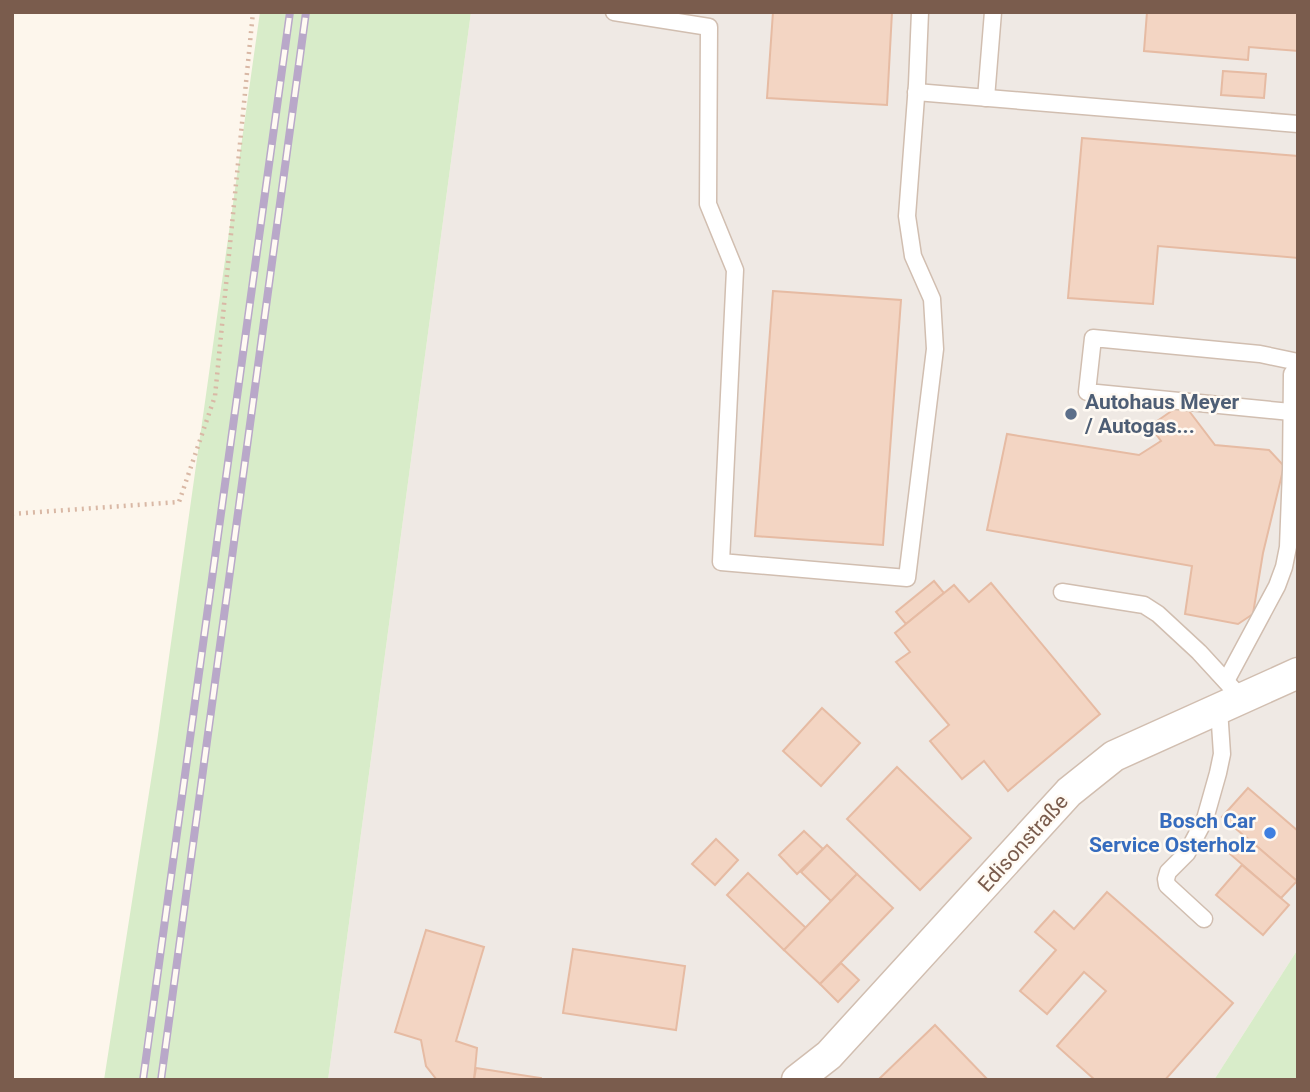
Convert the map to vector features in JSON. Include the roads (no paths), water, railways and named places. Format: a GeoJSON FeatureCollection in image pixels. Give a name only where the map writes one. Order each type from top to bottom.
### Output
{"type":"FeatureCollection","features":[{"type":"Feature","properties":{"kind":"street","name":"Edisonstraße"},"geometry":{"type":"LineString","coordinates":[[797,1080],[829,1055],[1069,792],[1114,756],[1229,696],[1298,673]]}},
{"type":"Feature","properties":{"kind":"lane"},"geometry":{"type":"LineString","coordinates":[[614,12],[709,27],[708,204],[735,270],[721,562],[906,578],[935,349],[932,299],[913,256],[906,216],[920,12]]}},
{"type":"Feature","properties":{"kind":"lane"},"geometry":{"type":"LineString","coordinates":[[986,98],[993,12]]}},
{"type":"Feature","properties":{"kind":"lane"},"geometry":{"type":"LineString","coordinates":[[916,92],[1298,124]]}},
{"type":"Feature","properties":{"kind":"lane"},"geometry":{"type":"LineString","coordinates":[[1204,919],[1167,885],[1166,879],[1168,872],[1187,853],[1205,819],[1222,754],[1229,696],[1284,568],[1288,547],[1292,374],[1298,364],[1260,354],[1093,338],[1087,393],[1291,412]]}},
{"type":"Feature","properties":{"kind":"lane"},"geometry":{"type":"LineString","coordinates":[[1062,592],[1144,605],[1158,614],[1199,652],[1229,696]]}},
{"type":"Feature","properties":{"kind":"railway"},"geometry":{"type":"LineString","coordinates":[[143,1080],[290,12]]}},
{"type":"Feature","properties":{"kind":"railway"},"geometry":{"type":"LineString","coordinates":[[161,1080],[306,12]]}},
{"type":"Feature","properties":{"kind":"place","name":"Autohaus Meyer / Autogas..."},"geometry":{"type":"Point","coordinates":[1071,414]}},
{"type":"Feature","properties":{"kind":"place","name":"Bosch Car Service Osterholz"},"geometry":{"type":"Point","coordinates":[1270,833]}}]}
